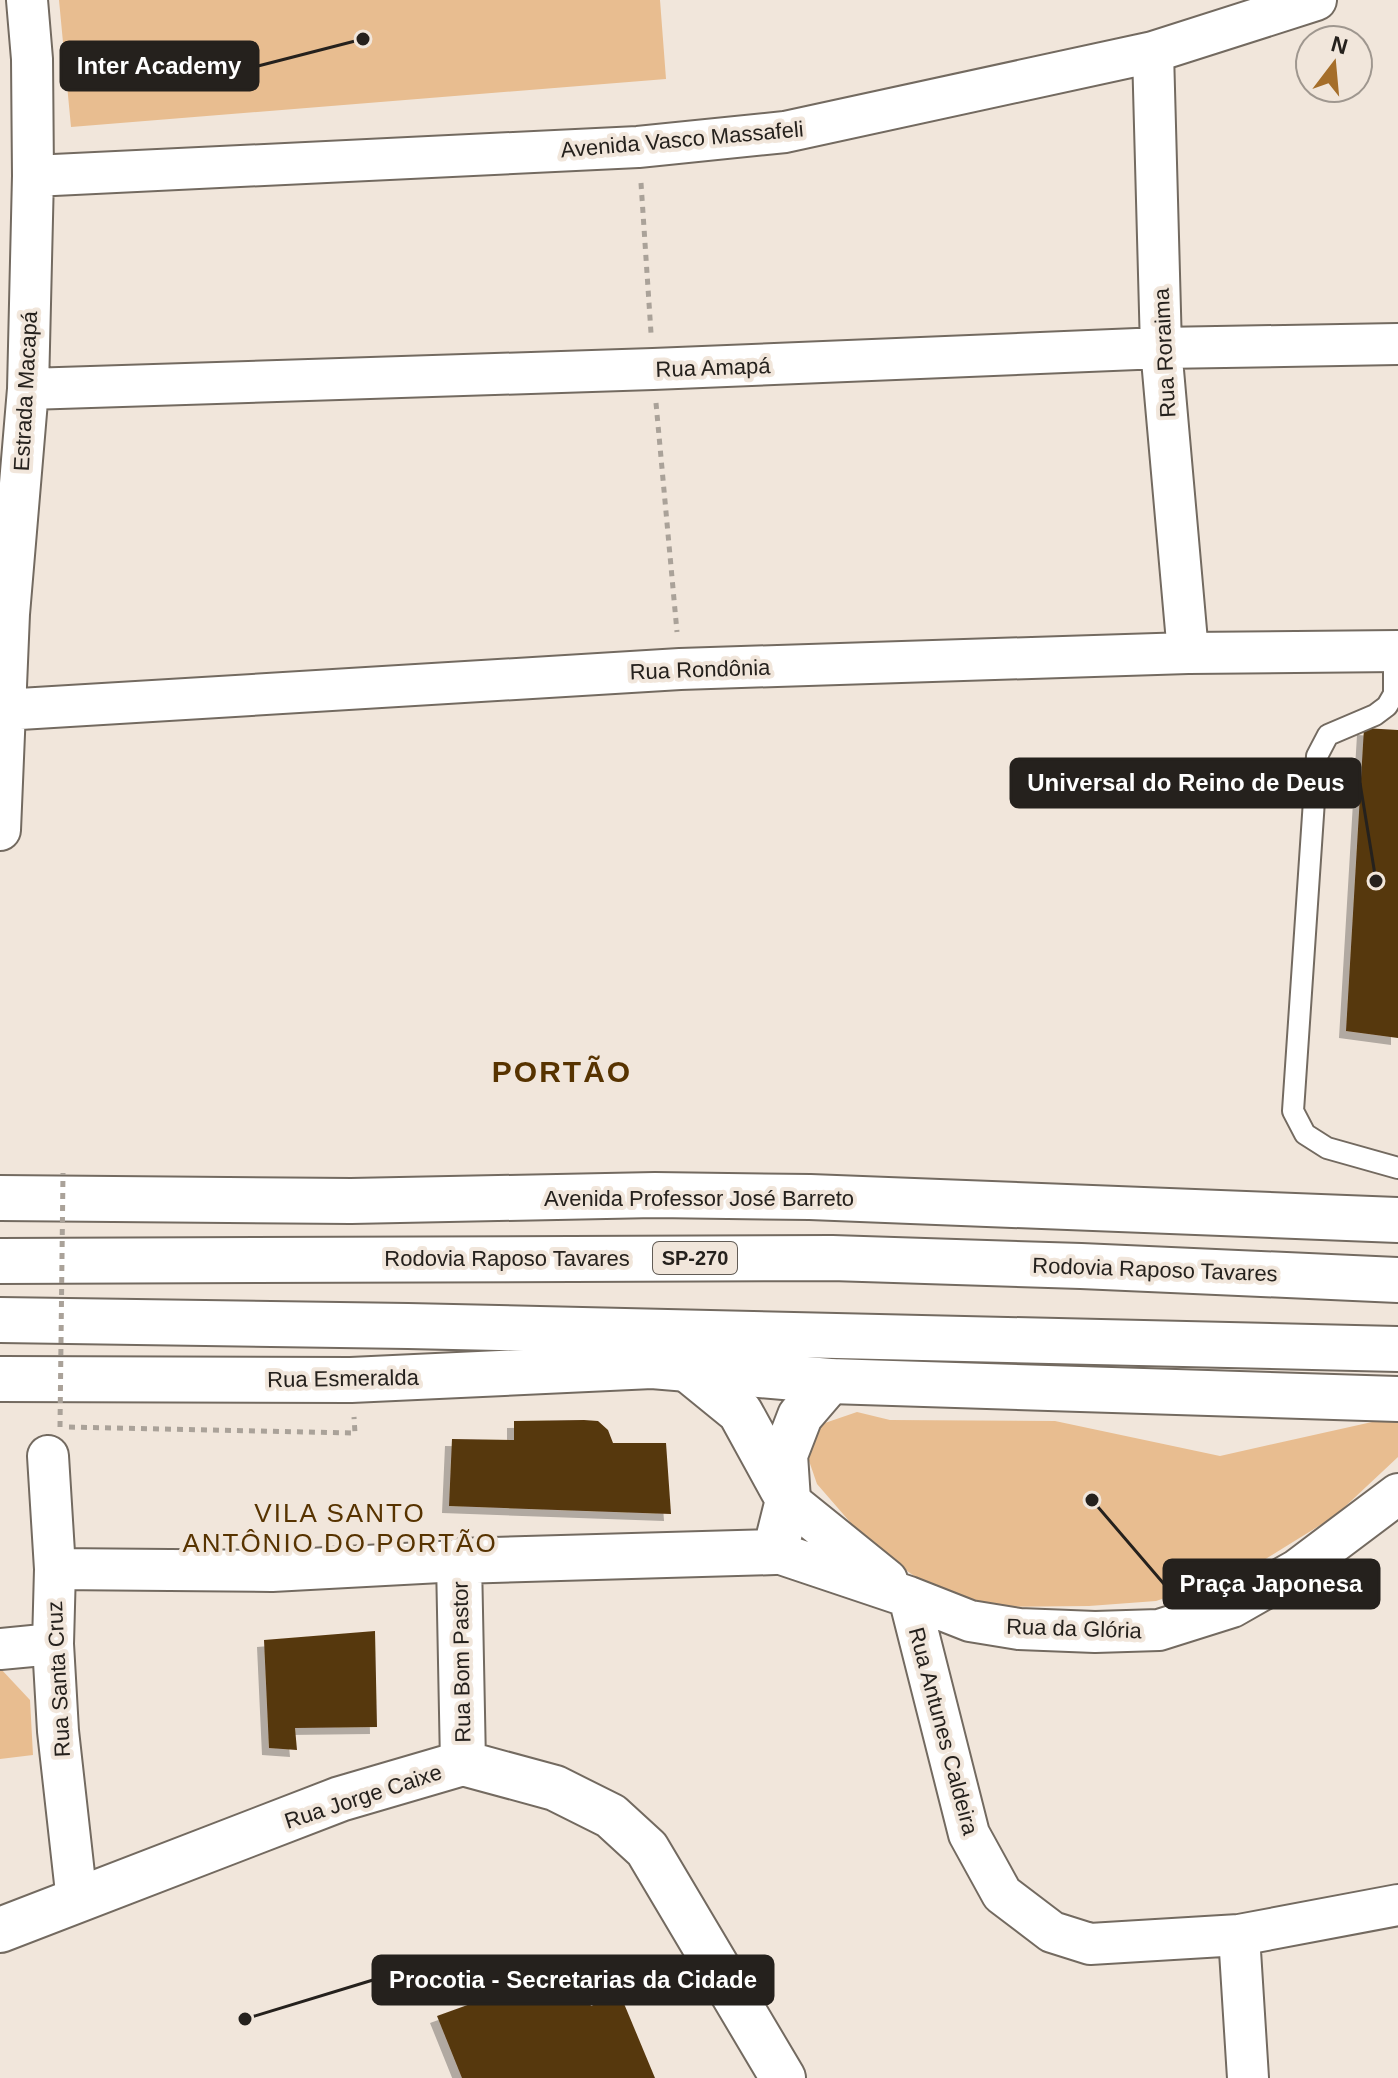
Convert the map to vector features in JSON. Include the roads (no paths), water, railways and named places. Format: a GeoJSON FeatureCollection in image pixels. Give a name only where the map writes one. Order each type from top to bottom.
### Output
{"type":"FeatureCollection","features":[{"type":"Feature","properties":{"kind":"main road","name":"Avenida Professor José Barreto"},"geometry":{"type":"LineString","coordinates":[[0,1198],[351,1201],[655,1195],[810,1197],[1398,1220]]}},
{"type":"Feature","properties":{"kind":"main road","name":"Rodovia Raposo Tavares"},"geometry":{"type":"LineString","coordinates":[[0,1261],[832,1258],[1394,1279]]}},
{"type":"Feature","properties":{"kind":"main road"},"geometry":{"type":"LineString","coordinates":[[0,1320],[408,1326],[1391,1349]]}},
{"type":"Feature","properties":{"kind":"main road","name":"Rua Esmeralda"},"geometry":{"type":"LineString","coordinates":[[0,1379],[351,1380],[652,1366],[686,1368]]}},
{"type":"Feature","properties":{"kind":"main road"},"geometry":{"type":"LineString","coordinates":[[686,1368],[830,1381],[1398,1399]]}},
{"type":"Feature","properties":{"kind":"main road"},"geometry":{"type":"LineString","coordinates":[[686,1368],[740,1412],[788,1500]]}},
{"type":"Feature","properties":{"kind":"main road"},"geometry":{"type":"LineString","coordinates":[[459,1561],[775,1552],[788,1500],[785,1455],[800,1416],[830,1381]]}},
{"type":"Feature","properties":{"kind":"main road","name":"Rua Bom Pastor"},"geometry":{"type":"LineString","coordinates":[[459,1561],[463,1763]]}},
{"type":"Feature","properties":{"kind":"main road","name":"Rua Jorge Caixe"},"geometry":{"type":"LineString","coordinates":[[0,1930],[340,1799],[463,1763],[555,1788],[611,1816],[647,1849],[783,2078]]}},
{"type":"Feature","properties":{"kind":"street","name":"Estrada Macapá"},"geometry":{"type":"LineString","coordinates":[[0,830],[4,614],[28,389],[33,176],[32,59],[27,0]]}},
{"type":"Feature","properties":{"kind":"street","name":"Avenida Vasco Massafeli"},"geometry":{"type":"LineString","coordinates":[[33,176],[638,147],[785,132],[1153,52],[1316,0]]}},
{"type":"Feature","properties":{"kind":"street","name":"Rua Roraima"},"geometry":{"type":"LineString","coordinates":[[1153,52],[1161,348],[1188,653]]}},
{"type":"Feature","properties":{"kind":"street","name":"Rua Amapá"},"geometry":{"type":"LineString","coordinates":[[28,389],[638,370],[1161,348],[1398,344]]}},
{"type":"Feature","properties":{"kind":"street","name":"Rua Rondônia"},"geometry":{"type":"LineString","coordinates":[[3,710],[680,669],[1188,653],[1396,651]]}},
{"type":"Feature","properties":{"kind":"street","name":"Rua Santa Cruz"},"geometry":{"type":"LineString","coordinates":[[48,1456],[55,1569],[53,1644],[58,1731],[77,1901]]}},
{"type":"Feature","properties":{"kind":"street","name":"Rua da Glória"},"geometry":{"type":"LineString","coordinates":[[909,1597],[970,1621],[1019,1629],[1095,1632],[1159,1630],[1232,1607],[1297,1570],[1398,1494]]}},
{"type":"Feature","properties":{"kind":"street"},"geometry":{"type":"LineString","coordinates":[[788,1500],[909,1597]]}},
{"type":"Feature","properties":{"kind":"street"},"geometry":{"type":"LineString","coordinates":[[775,1552],[909,1597]]}},
{"type":"Feature","properties":{"kind":"street"},"geometry":{"type":"LineString","coordinates":[[55,1569],[272,1571],[459,1561]]}},
{"type":"Feature","properties":{"kind":"street","name":"Rua Antunes Caldeira"},"geometry":{"type":"LineString","coordinates":[[909,1597],[969,1834],[1002,1894],[1052,1932],[1090,1944],[1239,1935],[1398,1905]]}},
{"type":"Feature","properties":{"kind":"street"},"geometry":{"type":"LineString","coordinates":[[0,1649],[53,1644]]}},
{"type":"Feature","properties":{"kind":"street"},"geometry":{"type":"LineString","coordinates":[[1239,1935],[1248,2078]]}},
{"type":"Feature","properties":{"kind":"lane"},"geometry":{"type":"LineString","coordinates":[[1396,651],[1394,694],[1387,706],[1375,715],[1328,735],[1317,756],[1293,1111],[1305,1134],[1327,1148],[1398,1168]]}},
{"type":"Feature","properties":{"kind":"place","name":"Inter Academy"},"geometry":{"type":"Point","coordinates":[363,39]}},
{"type":"Feature","properties":{"kind":"place","name":"Universal do Reino de Deus"},"geometry":{"type":"Point","coordinates":[1376,881]}},
{"type":"Feature","properties":{"kind":"place","name":"Praça Japonesa"},"geometry":{"type":"Point","coordinates":[1092,1500]}},
{"type":"Feature","properties":{"kind":"place","name":"Procotia - Secretarias da Cidade"},"geometry":{"type":"Point","coordinates":[245,2019]}},
{"type":"Feature","properties":{"kind":"district","name":"PORTÃO"},"geometry":{"type":"Point","coordinates":[562,1072]}},
{"type":"Feature","properties":{"kind":"district","name":"VILA SANTO ANTÔNIO DO PORTÃO"},"geometry":{"type":"Point","coordinates":[340,1528]}}]}
